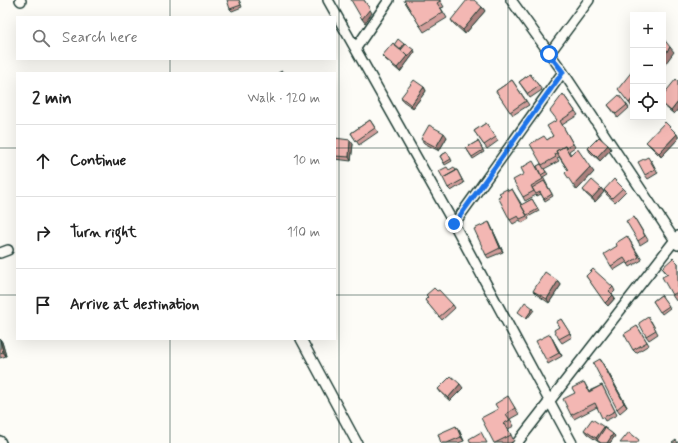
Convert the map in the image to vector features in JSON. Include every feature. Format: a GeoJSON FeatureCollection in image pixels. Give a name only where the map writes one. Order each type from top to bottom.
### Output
{"type":"FeatureCollection","features":[{"type":"Feature","properties":{"kind":"street"},"geometry":{"type":"LineString","coordinates":[[328,0],[454,224],[572,443]]}},
{"type":"Feature","properties":{"kind":"street"},"geometry":{"type":"LineString","coordinates":[[356,48],[389,0]]}},
{"type":"Feature","properties":{"kind":"street"},"geometry":{"type":"LineString","coordinates":[[511,0],[563,72],[677,240],[517,443]]}},
{"type":"Feature","properties":{"kind":"street"},"geometry":{"type":"LineString","coordinates":[[549,54],[589,0]]}},
{"type":"Feature","properties":{"kind":"street"},"geometry":{"type":"LineString","coordinates":[[454,224],[563,72]]}},
{"type":"Feature","properties":{"kind":"street"},"geometry":{"type":"LineString","coordinates":[[302,340],[357,443]]}},
{"type":"Feature","properties":{"kind":"building"},"geometry":{"type":"Polygon","coordinates":[[[227,0],[239,0],[241,5],[230,9],[227,0]]]}},
{"type":"Feature","properties":{"kind":"building"},"geometry":{"type":"Polygon","coordinates":[[[351,0],[364,0],[370,9],[362,19],[351,0]]]}},
{"type":"Feature","properties":{"kind":"building"},"geometry":{"type":"Polygon","coordinates":[[[404,0],[439,0],[440,1],[437,3],[443,12],[420,26],[404,0]]]}},
{"type":"Feature","properties":{"kind":"building"},"geometry":{"type":"Polygon","coordinates":[[[467,0],[474,0],[482,7],[463,30],[451,20],[467,0]]]}},
{"type":"Feature","properties":{"kind":"building"},"geometry":{"type":"Polygon","coordinates":[[[398,39],[404,44],[400,50],[394,45],[398,39]]]}},
{"type":"Feature","properties":{"kind":"building"},"geometry":{"type":"Polygon","coordinates":[[[666,42],[670,47],[666,53],[666,42]]]}},
{"type":"Feature","properties":{"kind":"building"},"geometry":{"type":"Polygon","coordinates":[[[393,43],[407,56],[397,68],[382,56],[393,43]]]}},
{"type":"Feature","properties":{"kind":"building"},"geometry":{"type":"Polygon","coordinates":[[[406,44],[414,50],[408,57],[401,50],[406,44]]]}},
{"type":"Feature","properties":{"kind":"building"},"geometry":{"type":"Polygon","coordinates":[[[530,74],[539,86],[528,94],[519,82],[530,74]]]}},
{"type":"Feature","properties":{"kind":"building"},"geometry":{"type":"Polygon","coordinates":[[[630,74],[629,103],[618,89],[630,74]]]}},
{"type":"Feature","properties":{"kind":"building"},"geometry":{"type":"Polygon","coordinates":[[[676,79],[678,81],[678,102],[671,111],[666,107],[666,91],[676,79]]]}},
{"type":"Feature","properties":{"kind":"building"},"geometry":{"type":"Polygon","coordinates":[[[414,80],[424,87],[411,105],[401,97],[414,80]]]}},
{"type":"Feature","properties":{"kind":"building"},"geometry":{"type":"Polygon","coordinates":[[[512,80],[526,101],[510,112],[496,91],[512,80]]]}},
{"type":"Feature","properties":{"kind":"building"},"geometry":{"type":"Polygon","coordinates":[[[563,94],[575,111],[560,121],[573,144],[556,151],[556,157],[542,165],[530,144],[544,136],[547,140],[553,136],[547,126],[557,120],[550,111],[563,94]]]}},
{"type":"Feature","properties":{"kind":"building"},"geometry":{"type":"Polygon","coordinates":[[[619,95],[627,105],[616,114],[608,105],[619,95]]]}},
{"type":"Feature","properties":{"kind":"building"},"geometry":{"type":"Polygon","coordinates":[[[370,120],[375,128],[356,141],[351,133],[370,120]]]}},
{"type":"Feature","properties":{"kind":"building"},"geometry":{"type":"Polygon","coordinates":[[[665,122],[677,134],[659,153],[646,142],[665,122]]]}},
{"type":"Feature","properties":{"kind":"building"},"geometry":{"type":"Polygon","coordinates":[[[486,123],[496,137],[484,145],[474,131],[486,123]]]}},
{"type":"Feature","properties":{"kind":"building"},"geometry":{"type":"Polygon","coordinates":[[[429,125],[444,133],[436,147],[421,139],[429,125]]]}},
{"type":"Feature","properties":{"kind":"building"},"geometry":{"type":"Polygon","coordinates":[[[599,137],[608,145],[597,157],[588,148],[599,137]]]}},
{"type":"Feature","properties":{"kind":"building"},"geometry":{"type":"Polygon","coordinates":[[[336,138],[350,140],[349,157],[336,156],[336,138]]]}},
{"type":"Feature","properties":{"kind":"building"},"geometry":{"type":"Polygon","coordinates":[[[478,141],[483,150],[472,157],[466,148],[478,141]]]}},
{"type":"Feature","properties":{"kind":"building"},"geometry":{"type":"Polygon","coordinates":[[[565,146],[570,155],[577,148],[590,167],[573,185],[565,173],[568,170],[556,151],[565,146]]]}},
{"type":"Feature","properties":{"kind":"building"},"geometry":{"type":"Polygon","coordinates":[[[447,152],[451,159],[444,163],[440,156],[447,152]]]}},
{"type":"Feature","properties":{"kind":"building"},"geometry":{"type":"Polygon","coordinates":[[[648,157],[655,169],[645,175],[638,162],[648,157]]]}},
{"type":"Feature","properties":{"kind":"building"},"geometry":{"type":"Polygon","coordinates":[[[533,161],[543,179],[531,186],[534,191],[523,197],[513,180],[524,174],[521,168],[533,161]]]}},
{"type":"Feature","properties":{"kind":"building"},"geometry":{"type":"Polygon","coordinates":[[[541,164],[546,172],[541,175],[537,166],[541,164]]]}},
{"type":"Feature","properties":{"kind":"building"},"geometry":{"type":"Polygon","coordinates":[[[447,167],[449,170],[454,167],[456,171],[443,178],[439,171],[447,167]]]}},
{"type":"Feature","properties":{"kind":"building"},"geometry":{"type":"Polygon","coordinates":[[[457,170],[462,180],[448,188],[443,178],[457,170]]]}},
{"type":"Feature","properties":{"kind":"building"},"geometry":{"type":"Polygon","coordinates":[[[614,179],[623,188],[612,198],[604,190],[614,179]]]}},
{"type":"Feature","properties":{"kind":"building"},"geometry":{"type":"Polygon","coordinates":[[[592,180],[601,188],[592,198],[583,190],[592,180]]]}},
{"type":"Feature","properties":{"kind":"building"},"geometry":{"type":"Polygon","coordinates":[[[544,181],[552,194],[544,199],[540,192],[536,194],[532,188],[544,181]]]}},
{"type":"Feature","properties":{"kind":"building"},"geometry":{"type":"Polygon","coordinates":[[[507,189],[508,191],[512,189],[527,216],[520,219],[518,216],[510,220],[498,197],[501,195],[499,193],[507,189]]]}},
{"type":"Feature","properties":{"kind":"building"},"geometry":{"type":"Polygon","coordinates":[[[532,199],[538,209],[527,215],[521,205],[532,199]]]}},
{"type":"Feature","properties":{"kind":"building"},"geometry":{"type":"Polygon","coordinates":[[[634,217],[645,236],[638,241],[626,221],[634,217]]]}},
{"type":"Feature","properties":{"kind":"building"},"geometry":{"type":"Polygon","coordinates":[[[489,222],[500,248],[486,255],[474,229],[489,222]]]}},
{"type":"Feature","properties":{"kind":"building"},"geometry":{"type":"Polygon","coordinates":[[[627,236],[639,257],[628,264],[624,258],[611,266],[604,254],[617,246],[616,243],[627,236]]]}},
{"type":"Feature","properties":{"kind":"building"},"geometry":{"type":"Polygon","coordinates":[[[673,258],[678,263],[678,292],[672,295],[662,277],[668,274],[662,268],[673,258]]]}},
{"type":"Feature","properties":{"kind":"building"},"geometry":{"type":"Polygon","coordinates":[[[593,269],[613,287],[609,291],[613,295],[605,303],[586,276],[593,269]]]}},
{"type":"Feature","properties":{"kind":"building"},"geometry":{"type":"Polygon","coordinates":[[[545,272],[558,281],[547,299],[533,291],[545,272]]]}},
{"type":"Feature","properties":{"kind":"building"},"geometry":{"type":"Polygon","coordinates":[[[434,288],[437,291],[439,290],[453,305],[439,317],[425,300],[428,297],[426,295],[434,288]]]}},
{"type":"Feature","properties":{"kind":"building"},"geometry":{"type":"Polygon","coordinates":[[[661,295],[669,306],[660,312],[653,301],[661,295]]]}},
{"type":"Feature","properties":{"kind":"building"},"geometry":{"type":"Polygon","coordinates":[[[525,302],[533,308],[526,318],[518,312],[525,302]]]}},
{"type":"Feature","properties":{"kind":"building"},"geometry":{"type":"Polygon","coordinates":[[[648,317],[656,330],[646,336],[639,323],[648,317]]]}},
{"type":"Feature","properties":{"kind":"building"},"geometry":{"type":"Polygon","coordinates":[[[561,319],[570,333],[559,339],[554,330],[559,327],[556,322],[561,319]]]}},
{"type":"Feature","properties":{"kind":"building"},"geometry":{"type":"Polygon","coordinates":[[[637,326],[647,342],[633,350],[624,334],[637,326]]]}},
{"type":"Feature","properties":{"kind":"building"},"geometry":{"type":"Polygon","coordinates":[[[550,334],[559,353],[546,360],[536,341],[550,334]]]}},
{"type":"Feature","properties":{"kind":"building"},"geometry":{"type":"Polygon","coordinates":[[[0,340],[3,352],[0,353],[0,340]]]}},
{"type":"Feature","properties":{"kind":"building"},"geometry":{"type":"Polygon","coordinates":[[[600,359],[624,403],[617,409],[593,363],[600,359]]]}},
{"type":"Feature","properties":{"kind":"building"},"geometry":{"type":"Polygon","coordinates":[[[451,376],[460,384],[448,398],[438,389],[451,376]]]}},
{"type":"Feature","properties":{"kind":"building"},"geometry":{"type":"Polygon","coordinates":[[[584,382],[589,392],[602,385],[615,411],[602,418],[595,403],[571,415],[563,399],[575,393],[572,388],[584,382]]]}},
{"type":"Feature","properties":{"kind":"building"},"geometry":{"type":"Polygon","coordinates":[[[508,396],[515,408],[506,414],[510,420],[503,424],[505,424],[511,435],[494,443],[481,418],[498,409],[495,404],[508,396]]]}},
{"type":"Feature","properties":{"kind":"building"},"geometry":{"type":"Polygon","coordinates":[[[592,419],[604,427],[596,438],[584,430],[592,419]]]}},
{"type":"Feature","properties":{"kind":"building"},"geometry":{"type":"Polygon","coordinates":[[[456,426],[461,437],[447,443],[441,443],[438,434],[456,426]]]}},
{"type":"Feature","properties":{"kind":"building"},"geometry":{"type":"Polygon","coordinates":[[[605,428],[613,434],[607,443],[601,443],[597,440],[605,428]]]}},
{"type":"Feature","properties":{"kind":"building"},"geometry":{"type":"Polygon","coordinates":[[[481,432],[487,443],[471,443],[469,439],[481,432]]]}},
{"type":"Feature","properties":{"kind":"building"},"geometry":{"type":"Polygon","coordinates":[[[629,432],[639,440],[637,443],[620,443],[629,432]]]}},
{"type":"Feature","properties":{"kind":"route"},"geometry":{"type":"LineString","coordinates":[[454,224],[563,72],[549,54]]}}]}
